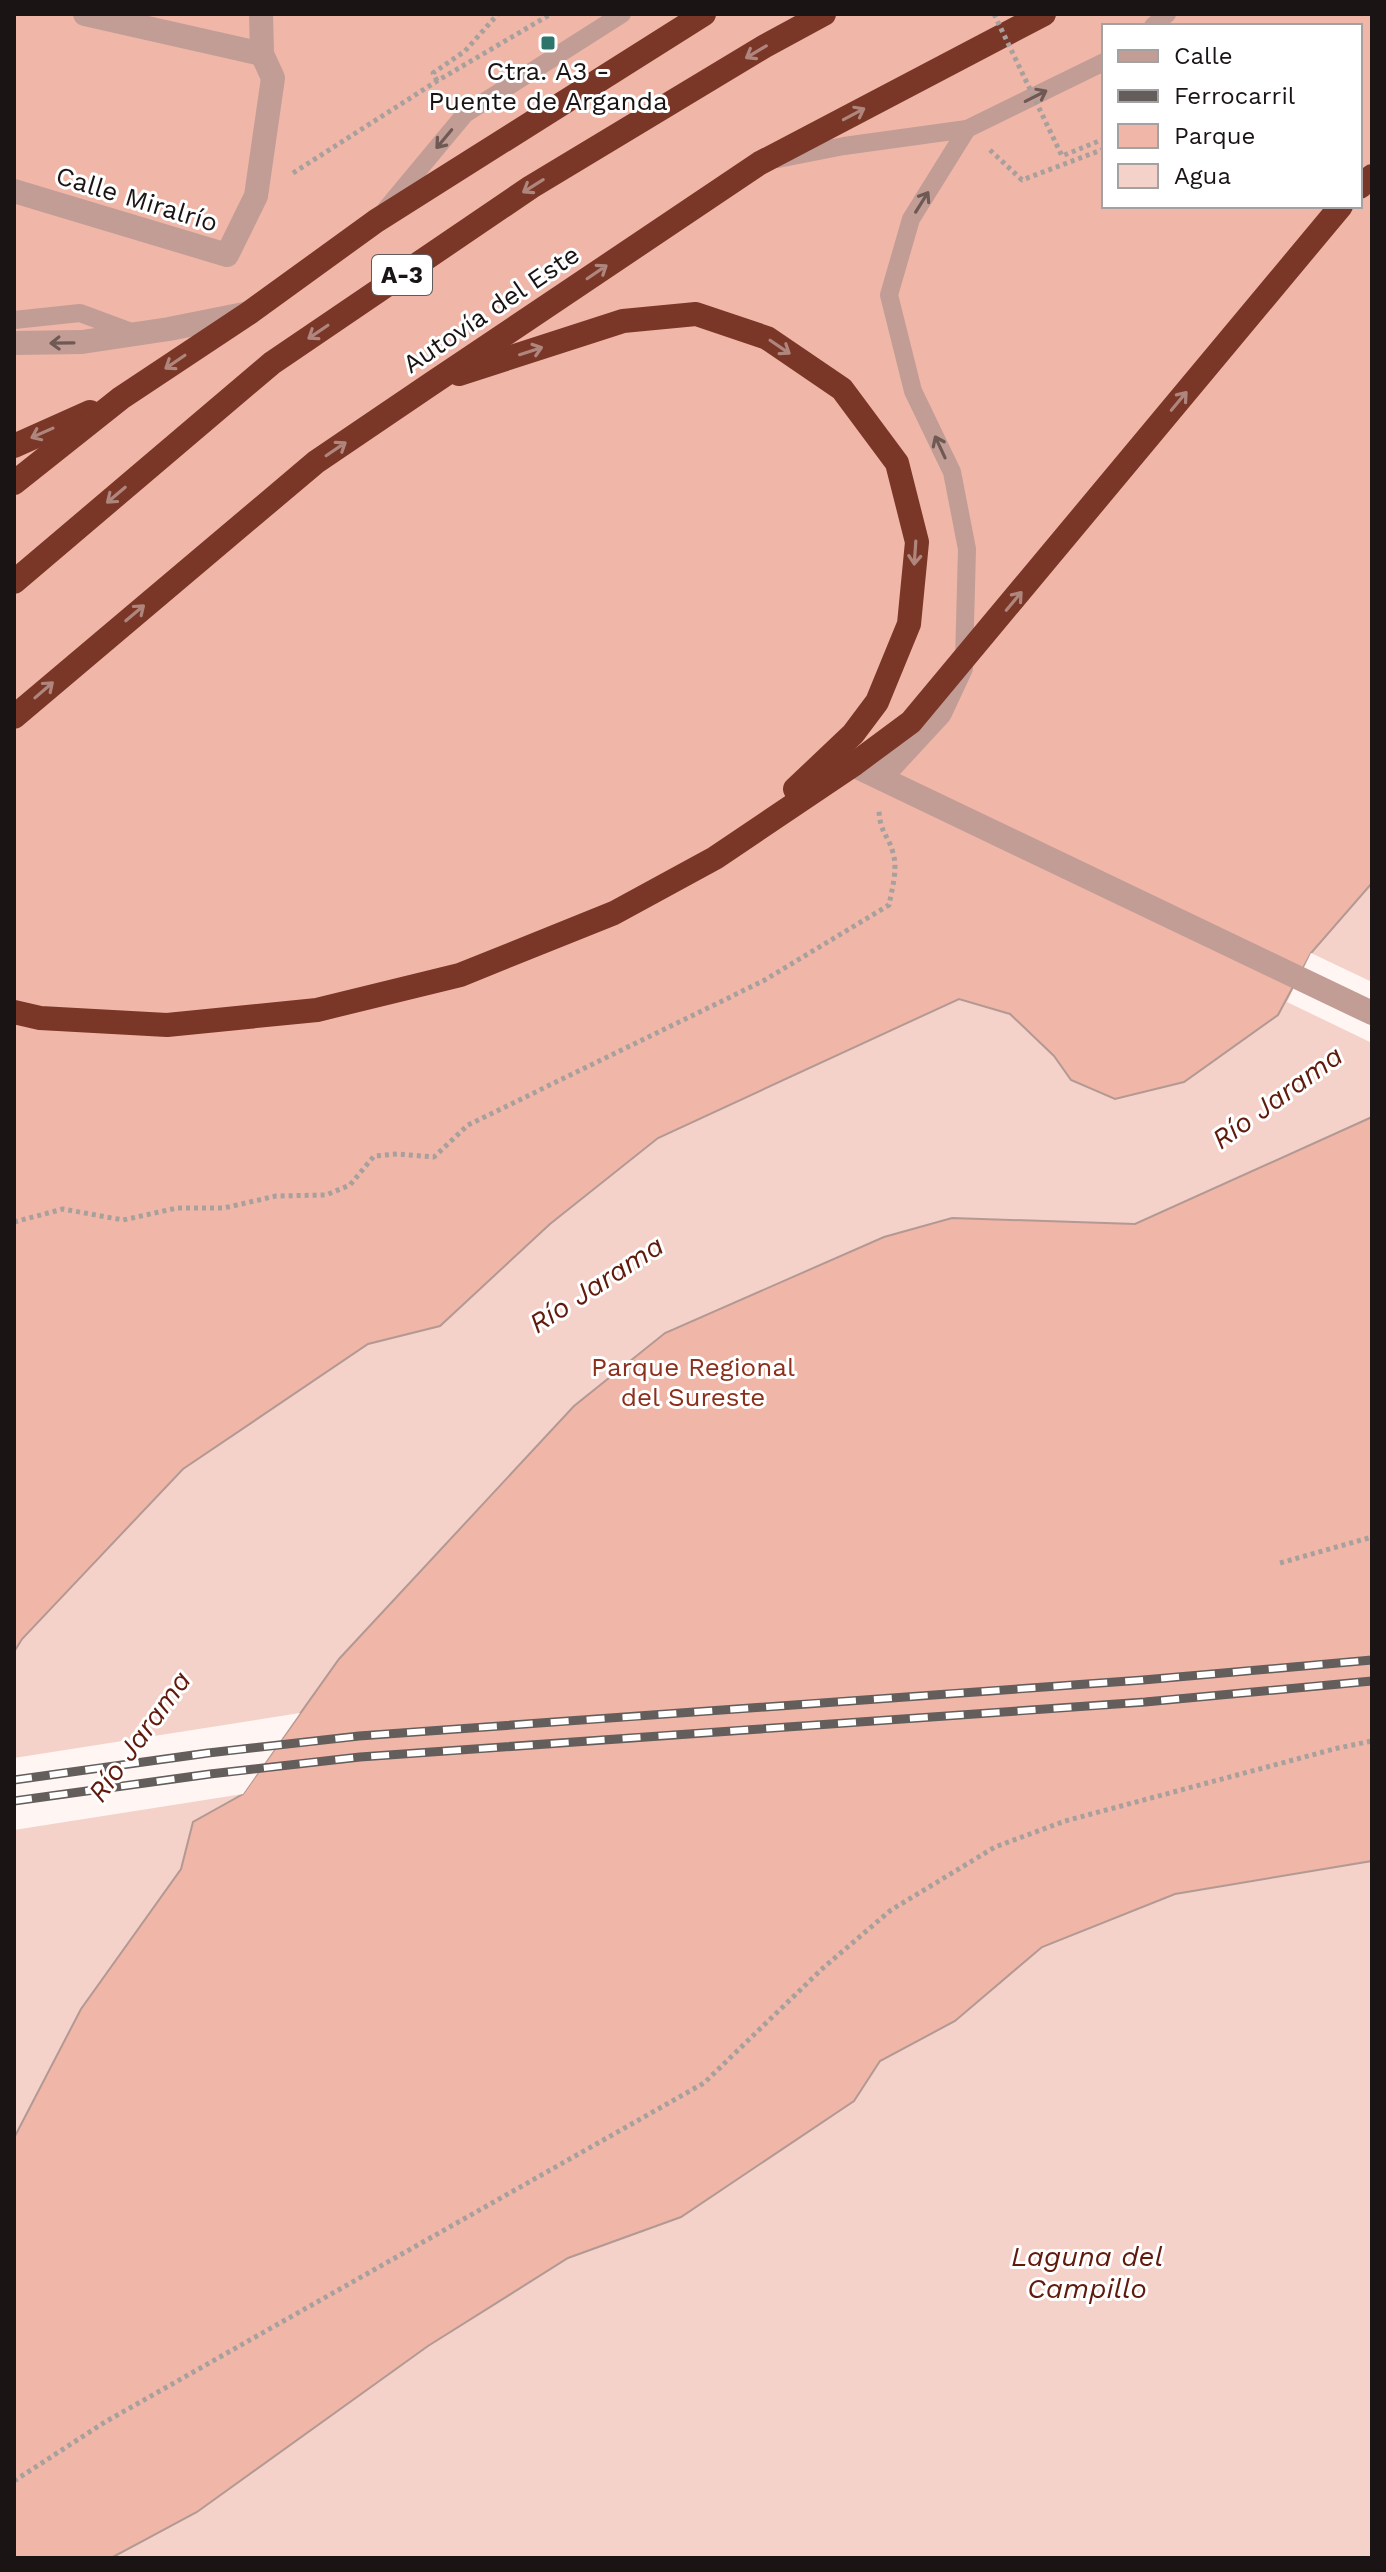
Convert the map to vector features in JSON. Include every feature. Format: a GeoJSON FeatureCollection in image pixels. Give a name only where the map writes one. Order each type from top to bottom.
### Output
{"type":"FeatureCollection","features":[{"type":"Feature","properties":{"kind":"highway"},"geometry":{"type":"LineString","coordinates":[[14,483],[121,398],[249,313],[376,221],[704,14]]}},
{"type":"Feature","properties":{"kind":"highway","name":"A-3"},"geometry":{"type":"LineString","coordinates":[[14,582],[272,363],[531,187],[765,46],[824,14]]}},
{"type":"Feature","properties":{"kind":"highway","name":"Autovía del Este"},"geometry":{"type":"LineString","coordinates":[[14,717],[316,462],[760,163],[1044,14]]}},
{"type":"Feature","properties":{"kind":"highway"},"geometry":{"type":"LineString","coordinates":[[14,1012],[40,1018],[167,1025],[317,1010],[460,975],[614,913],[715,858],[911,722],[1339,208]]}},
{"type":"Feature","properties":{"kind":"highway"},"geometry":{"type":"LineString","coordinates":[[431,384],[623,321],[696,314],[767,338],[842,389],[897,463],[917,542],[909,624],[877,702],[853,734],[819,768],[715,858]]}},
{"type":"Feature","properties":{"kind":"highway"},"geometry":{"type":"LineString","coordinates":[[14,446],[121,398]]}},
{"type":"Feature","properties":{"kind":"street"},"geometry":{"type":"LineString","coordinates":[[85,14],[262,54]]}},
{"type":"Feature","properties":{"kind":"street"},"geometry":{"type":"LineString","coordinates":[[256,196],[273,78],[262,54],[261,14]]}},
{"type":"Feature","properties":{"kind":"street","name":"Calle Miralrío"},"geometry":{"type":"LineString","coordinates":[[14,191],[227,255],[256,196]]}},
{"type":"Feature","properties":{"kind":"street"},"geometry":{"type":"LineString","coordinates":[[14,343],[82,342],[249,313]]}},
{"type":"Feature","properties":{"kind":"street"},"geometry":{"type":"LineString","coordinates":[[819,768],[853,765],[1372,1013]]}},
{"type":"Feature","properties":{"kind":"lane"},"geometry":{"type":"LineString","coordinates":[[376,221],[465,114],[622,14]]}},
{"type":"Feature","properties":{"kind":"lane"},"geometry":{"type":"LineString","coordinates":[[760,163],[844,146],[967,129],[1102,63]]}},
{"type":"Feature","properties":{"kind":"lane"},"geometry":{"type":"LineString","coordinates":[[964,661],[967,549],[952,472],[913,391],[889,295],[911,219],[967,129]]}},
{"type":"Feature","properties":{"kind":"lane"},"geometry":{"type":"LineString","coordinates":[[14,320],[80,313],[137,334]]}},
{"type":"Feature","properties":{"kind":"path"},"geometry":{"type":"LineString","coordinates":[[437,81],[433,73],[465,51],[498,14]]}},
{"type":"Feature","properties":{"kind":"path"},"geometry":{"type":"LineString","coordinates":[[256,196],[437,81],[551,14]]}},
{"type":"Feature","properties":{"kind":"path"},"geometry":{"type":"LineString","coordinates":[[994,14],[1062,156],[1102,140]]}},
{"type":"Feature","properties":{"kind":"path"},"geometry":{"type":"LineString","coordinates":[[967,129],[1022,180],[1102,150]]}},
{"type":"Feature","properties":{"kind":"path"},"geometry":{"type":"LineString","coordinates":[[14,1222],[63,1209],[123,1220],[177,1208],[224,1208],[276,1196],[326,1195],[350,1185],[374,1156],[434,1157],[468,1125],[763,981],[889,905],[894,872],[893,853],[880,827],[879,808],[853,765]]}},
{"type":"Feature","properties":{"kind":"path"},"geometry":{"type":"LineString","coordinates":[[1280,1563],[1372,1537]]}},
{"type":"Feature","properties":{"kind":"path"},"geometry":{"type":"LineString","coordinates":[[14,2481],[105,2422],[704,2083],[823,1968],[891,1910],[995,1847],[1065,1821],[1372,1741]]}},
{"type":"Feature","properties":{"kind":"green space","name":"Parque Regional del Sureste"},"geometry":{"type":"Polygon","coordinates":[[[14,14],[1372,14],[1372,2558],[14,2558],[14,14]]]}},
{"type":"Feature","properties":{"kind":"water","name":"Río Jarama"},"geometry":{"type":"Polygon","coordinates":[[[1372,883],[1372,1117],[1135,1224],[952,1218],[884,1237],[665,1333],[574,1406],[339,1659],[243,1794],[193,1822],[181,1869],[81,2009],[14,2138],[14,1652],[22,1639],[183,1469],[368,1344],[440,1326],[550,1224],[658,1138],[959,999],[1010,1014],[1054,1056],[1071,1080],[1115,1099],[1184,1082],[1278,1015],[1311,953],[1372,883]]]}},
{"type":"Feature","properties":{"kind":"water","name":"Laguna del Campillo"},"geometry":{"type":"Polygon","coordinates":[[[1372,1861],[1372,2558],[111,2558],[197,2512],[428,2346],[568,2258],[681,2217],[854,2101],[880,2061],[955,2021],[1042,1947],[1175,1894],[1372,1861]]]}},
{"type":"Feature","properties":{"kind":"pier"},"geometry":{"type":"Polygon","coordinates":[[[1311,953],[1372,982],[1372,1043],[1287,1002],[1311,953]]]}},
{"type":"Feature","properties":{"kind":"pier"},"geometry":{"type":"Polygon","coordinates":[[[300,1713],[243,1794],[14,1830],[14,1758],[300,1713]]]}},
{"type":"Feature","properties":{"kind":"railway"},"geometry":{"type":"LineString","coordinates":[[14,1780],[359,1736],[1143,1680],[1372,1660]]}},
{"type":"Feature","properties":{"kind":"railway"},"geometry":{"type":"LineString","coordinates":[[14,1801],[360,1757],[1145,1702],[1372,1681]]}},
{"type":"Feature","properties":{"kind":"place","name":"Ctra. A3 - Puente de Arganda"},"geometry":{"type":"Point","coordinates":[548,43]}}]}
